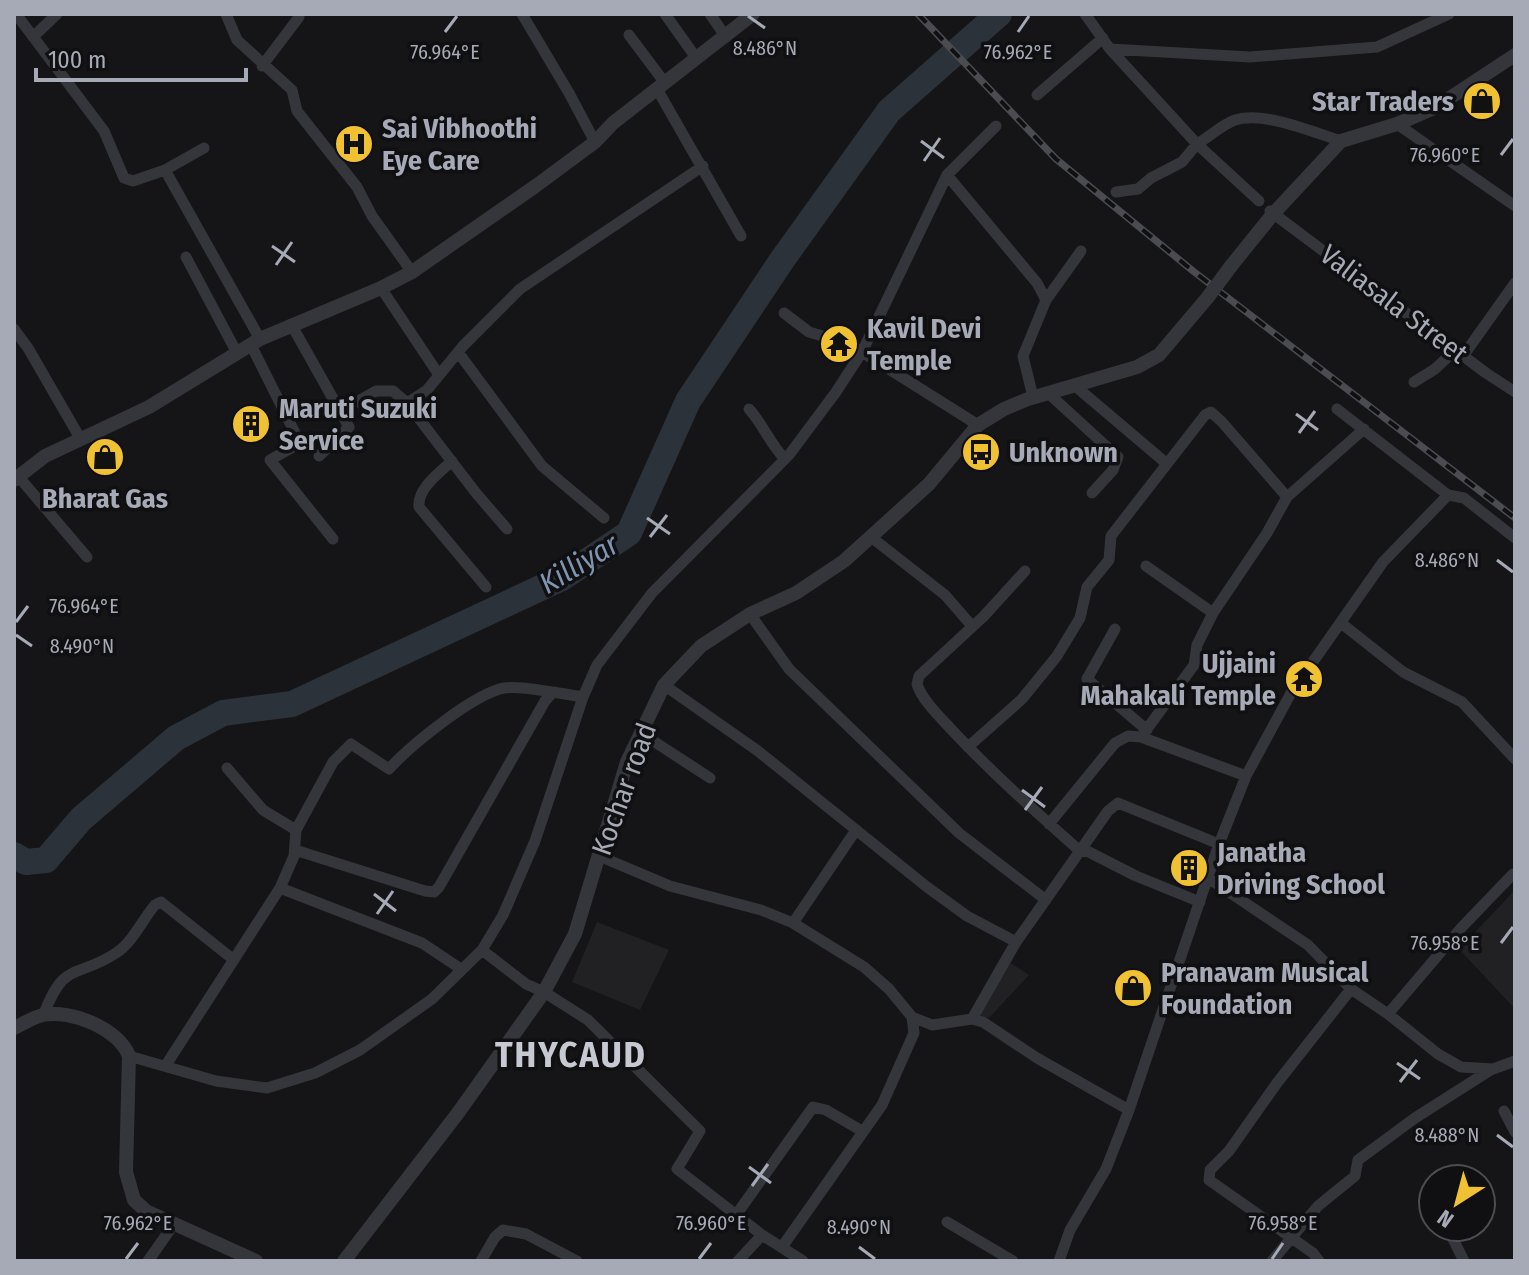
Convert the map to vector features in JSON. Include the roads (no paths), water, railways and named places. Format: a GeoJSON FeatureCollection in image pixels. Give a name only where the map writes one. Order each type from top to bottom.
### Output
{"type":"FeatureCollection","features":[{"type":"Feature","properties":{"kind":"street"},"geometry":{"type":"LineString","coordinates":[[16,14],[104,131],[124,178],[133,181],[165,170],[204,148]]}},
{"type":"Feature","properties":{"kind":"street"},"geometry":{"type":"LineString","coordinates":[[33,37],[57,14]]}},
{"type":"Feature","properties":{"kind":"street"},"geometry":{"type":"LineString","coordinates":[[226,14],[237,40],[262,66],[292,90],[297,111],[357,187],[372,216],[412,272]]}},
{"type":"Feature","properties":{"kind":"street"},"geometry":{"type":"LineString","coordinates":[[522,14],[595,142]]}},
{"type":"Feature","properties":{"kind":"street"},"geometry":{"type":"LineString","coordinates":[[665,14],[697,59]]}},
{"type":"Feature","properties":{"kind":"street"},"geometry":{"type":"LineString","coordinates":[[710,14],[726,37]]}},
{"type":"Feature","properties":{"kind":"street"},"geometry":{"type":"LineString","coordinates":[[87,557],[16,478],[45,456],[149,407],[249,345],[412,272],[472,233],[595,142],[613,123],[753,14]]}},
{"type":"Feature","properties":{"kind":"street"},"geometry":{"type":"LineString","coordinates":[[1085,14],[1110,49],[1197,144],[1259,201]]}},
{"type":"Feature","properties":{"kind":"street"},"geometry":{"type":"LineString","coordinates":[[1110,49],[1250,57],[1377,47],[1449,14]]}},
{"type":"Feature","properties":{"kind":"street"},"geometry":{"type":"LineString","coordinates":[[262,66],[299,17]]}},
{"type":"Feature","properties":{"kind":"street"},"geometry":{"type":"LineString","coordinates":[[629,35],[661,86],[741,236]]}},
{"type":"Feature","properties":{"kind":"street"},"geometry":{"type":"LineString","coordinates":[[1037,95],[1103,38]]}},
{"type":"Feature","properties":{"kind":"street"},"geometry":{"type":"LineString","coordinates":[[1116,192],[1138,189],[1151,178],[1182,162],[1197,144],[1235,120],[1275,121],[1341,141],[1397,124],[1436,107],[1515,55]]}},
{"type":"Feature","properties":{"kind":"street"},"geometry":{"type":"LineString","coordinates":[[1397,124],[1515,206]]}},
{"type":"Feature","properties":{"kind":"street"},"geometry":{"type":"LineString","coordinates":[[129,1056],[216,1081],[267,1088],[315,1073],[360,1050],[432,999],[482,950],[503,915],[535,841],[583,697],[597,665],[652,593],[785,459],[836,392],[862,352],[947,175],[996,126]]}},
{"type":"Feature","properties":{"kind":"street","name":"Kochar road"},"geometry":{"type":"LineString","coordinates":[[344,1261],[458,1113],[544,992],[575,934],[627,762],[664,685],[701,646],[750,614],[796,593],[844,561],[929,484],[978,425],[1004,409],[1040,395],[1137,367],[1159,355],[1208,297],[1272,212],[1341,141]]}},
{"type":"Feature","properties":{"kind":"street"},"geometry":{"type":"LineString","coordinates":[[407,403],[427,390],[458,352],[520,289],[703,166]]}},
{"type":"Feature","properties":{"kind":"street"},"geometry":{"type":"LineString","coordinates":[[165,170],[300,443],[270,460],[333,539]]}},
{"type":"Feature","properties":{"kind":"street"},"geometry":{"type":"LineString","coordinates":[[947,175],[1037,283],[1046,300]]}},
{"type":"Feature","properties":{"kind":"street","name":"Valiasala Street"},"geometry":{"type":"LineString","coordinates":[[1272,212],[1515,392]]}},
{"type":"Feature","properties":{"kind":"street"},"geometry":{"type":"LineString","coordinates":[[1081,251],[1046,300],[1023,356],[1040,395],[1118,457],[1113,470],[1092,493]]}},
{"type":"Feature","properties":{"kind":"street"},"geometry":{"type":"LineString","coordinates":[[186,257],[249,345]]}},
{"type":"Feature","properties":{"kind":"street"},"geometry":{"type":"LineString","coordinates":[[1414,382],[1459,353],[1515,283]]}},
{"type":"Feature","properties":{"kind":"street"},"geometry":{"type":"LineString","coordinates":[[381,288],[439,375]]}},
{"type":"Feature","properties":{"kind":"street"},"geometry":{"type":"LineString","coordinates":[[784,313],[809,332],[862,352],[978,425]]}},
{"type":"Feature","properties":{"kind":"street"},"geometry":{"type":"LineString","coordinates":[[291,324],[349,427],[319,456]]}},
{"type":"Feature","properties":{"kind":"street"},"geometry":{"type":"LineString","coordinates":[[14,329],[80,438]]}},
{"type":"Feature","properties":{"kind":"street"},"geometry":{"type":"LineString","coordinates":[[458,352],[542,466],[604,518]]}},
{"type":"Feature","properties":{"kind":"street"},"geometry":{"type":"LineString","coordinates":[[1074,385],[1166,463]]}},
{"type":"Feature","properties":{"kind":"street"},"geometry":{"type":"LineString","coordinates":[[341,411],[376,391],[393,391],[407,403],[507,529]]}},
{"type":"Feature","properties":{"kind":"street"},"geometry":{"type":"LineString","coordinates":[[749,409],[785,459]]}},
{"type":"Feature","properties":{"kind":"street"},"geometry":{"type":"LineString","coordinates":[[1337,409],[1448,495],[1464,498],[1515,538]]}},
{"type":"Feature","properties":{"kind":"street"},"geometry":{"type":"LineString","coordinates":[[968,747],[1022,699],[1057,656],[1080,618],[1087,587],[1109,560],[1111,536],[1197,423],[1211,412],[1287,497]]}},
{"type":"Feature","properties":{"kind":"street"},"geometry":{"type":"LineString","coordinates":[[1049,824],[1115,743],[1144,733],[1194,665],[1197,645],[1213,613],[1267,533],[1287,497],[1364,429]]}},
{"type":"Feature","properties":{"kind":"street"},"geometry":{"type":"LineString","coordinates":[[452,461],[423,491],[418,500],[419,507],[486,587]]}},
{"type":"Feature","properties":{"kind":"street"},"geometry":{"type":"LineString","coordinates":[[1059,1261],[1070,1230],[1106,1169],[1129,1110],[1219,844],[1246,776],[1291,693],[1383,562],[1448,495]]}},
{"type":"Feature","properties":{"kind":"street"},"geometry":{"type":"LineString","coordinates":[[871,537],[945,595],[972,626]]}},
{"type":"Feature","properties":{"kind":"street"},"geometry":{"type":"LineString","coordinates":[[1146,566],[1213,613]]}},
{"type":"Feature","properties":{"kind":"street"},"geometry":{"type":"LineString","coordinates":[[1025,571],[984,616],[917,679],[918,689],[968,747],[1049,824],[1082,850],[1200,902]]}},
{"type":"Feature","properties":{"kind":"street"},"geometry":{"type":"LineString","coordinates":[[750,614],[789,669],[959,833],[1046,900]]}},
{"type":"Feature","properties":{"kind":"street"},"geometry":{"type":"LineString","coordinates":[[1341,623],[1403,672],[1462,702],[1515,759]]}},
{"type":"Feature","properties":{"kind":"street"},"geometry":{"type":"LineString","coordinates":[[1115,629],[1087,679],[1144,733],[1246,776]]}},
{"type":"Feature","properties":{"kind":"street"},"geometry":{"type":"LineString","coordinates":[[664,685],[758,751],[967,916],[1016,942]]}},
{"type":"Feature","properties":{"kind":"street"},"geometry":{"type":"LineString","coordinates":[[166,1065],[280,888],[290,870],[296,830],[343,749],[351,744],[389,769],[405,752],[490,692],[507,688],[583,697]]}},
{"type":"Feature","properties":{"kind":"street"},"geometry":{"type":"LineString","coordinates":[[295,850],[434,892],[532,722],[553,692]]}},
{"type":"Feature","properties":{"kind":"street"},"geometry":{"type":"LineString","coordinates":[[641,733],[710,778]]}},
{"type":"Feature","properties":{"kind":"street"},"geometry":{"type":"LineString","coordinates":[[227,768],[263,810],[296,830]]}},
{"type":"Feature","properties":{"kind":"street"},"geometry":{"type":"LineString","coordinates":[[972,1019],[1016,942],[1108,811],[1118,803],[1219,844]]}},
{"type":"Feature","properties":{"kind":"street"},"geometry":{"type":"LineString","coordinates":[[793,923],[856,830]]}},
{"type":"Feature","properties":{"kind":"street"},"geometry":{"type":"LineString","coordinates":[[599,856],[670,886],[761,910],[793,923],[864,967],[889,989],[912,1017],[932,1025],[972,1019],[983,1022],[1037,1058],[1129,1110]]}},
{"type":"Feature","properties":{"kind":"street"},"geometry":{"type":"LineString","coordinates":[[1388,1014],[1462,927],[1513,874]]}},
{"type":"Feature","properties":{"kind":"street"},"geometry":{"type":"LineString","coordinates":[[1208,878],[1308,945],[1351,989],[1438,1054],[1461,1067],[1492,1069]]}},
{"type":"Feature","properties":{"kind":"street"},"geometry":{"type":"LineString","coordinates":[[280,888],[422,943],[461,969]]}},
{"type":"Feature","properties":{"kind":"street"},"geometry":{"type":"LineString","coordinates":[[44,1014],[59,982],[74,971],[117,953],[155,905],[161,902],[234,960]]}},
{"type":"Feature","properties":{"kind":"street"},"geometry":{"type":"LineString","coordinates":[[482,950],[526,984],[588,1020],[620,1049],[700,1131],[677,1169],[762,1235],[803,1261]]}},
{"type":"Feature","properties":{"kind":"street"},"geometry":{"type":"LineString","coordinates":[[1319,1261],[1313,1253],[1209,1180],[1210,1170],[1229,1151],[1285,1072],[1351,989]]}},
{"type":"Feature","properties":{"kind":"street"},"geometry":{"type":"LineString","coordinates":[[14,1028],[44,1014],[87,1019],[125,1044],[129,1056],[126,1172],[134,1200],[146,1211],[256,1261]]}},
{"type":"Feature","properties":{"kind":"street"},"geometry":{"type":"LineString","coordinates":[[782,1247],[882,1105],[914,1033],[912,1017]]}},
{"type":"Feature","properties":{"kind":"street"},"geometry":{"type":"LineString","coordinates":[[1272,1261],[1318,1206],[1355,1176],[1358,1160],[1415,1118],[1492,1069],[1515,1061]]}},
{"type":"Feature","properties":{"kind":"street"},"geometry":{"type":"LineString","coordinates":[[736,1215],[813,1107],[826,1110],[862,1131]]}},
{"type":"Feature","properties":{"kind":"street"},"geometry":{"type":"LineString","coordinates":[[1504,1111],[1515,1132]]}},
{"type":"Feature","properties":{"kind":"street"},"geometry":{"type":"LineString","coordinates":[[947,1222],[1013,1261]]}},
{"type":"Feature","properties":{"kind":"street"},"geometry":{"type":"LineString","coordinates":[[148,1261],[174,1224]]}},
{"type":"Feature","properties":{"kind":"street"},"geometry":{"type":"LineString","coordinates":[[481,1261],[495,1237],[503,1230],[526,1234],[577,1261]]}},
{"type":"Feature","properties":{"kind":"street"},"geometry":{"type":"LineString","coordinates":[[738,1261],[762,1235]]}},
{"type":"Feature","properties":{"kind":"street"},"geometry":{"type":"LineString","coordinates":[[1455,1243],[1464,1261]]}},
{"type":"Feature","properties":{"kind":"waterway","name":"Killiyar"},"geometry":{"type":"LineString","coordinates":[[14,855],[26,862],[46,860],[81,819],[176,738],[223,713],[292,704],[562,578],[629,533],[688,401],[782,260],[889,111],[999,14]]}},
{"type":"Feature","properties":{"kind":"railway"},"geometry":{"type":"LineString","coordinates":[[918,14],[1056,159],[1193,271],[1515,518]]}},
{"type":"Feature","properties":{"kind":"place","name":"Star Traders"},"geometry":{"type":"Point","coordinates":[1482,101]}},
{"type":"Feature","properties":{"kind":"place","name":"Sai Vibhoothi Eye Care"},"geometry":{"type":"Point","coordinates":[354,144]}},
{"type":"Feature","properties":{"kind":"place","name":"Kavil Devi Temple"},"geometry":{"type":"Point","coordinates":[839,344]}},
{"type":"Feature","properties":{"kind":"place","name":"Maruti Suzuki Service"},"geometry":{"type":"Point","coordinates":[251,424]}},
{"type":"Feature","properties":{"kind":"place","name":"Unknown"},"geometry":{"type":"Point","coordinates":[981,452]}},
{"type":"Feature","properties":{"kind":"place","name":"Bharat Gas"},"geometry":{"type":"Point","coordinates":[105,457]}},
{"type":"Feature","properties":{"kind":"place","name":"Ujjaini Mahakali Temple"},"geometry":{"type":"Point","coordinates":[1304,679]}},
{"type":"Feature","properties":{"kind":"place","name":"Janatha Driving School"},"geometry":{"type":"Point","coordinates":[1189,868]}},
{"type":"Feature","properties":{"kind":"place","name":"Pranavam Musical Foundation"},"geometry":{"type":"Point","coordinates":[1133,988]}},
{"type":"Feature","properties":{"kind":"district","name":"THYCAUD"},"geometry":{"type":"Point","coordinates":[571,1055]}}]}
